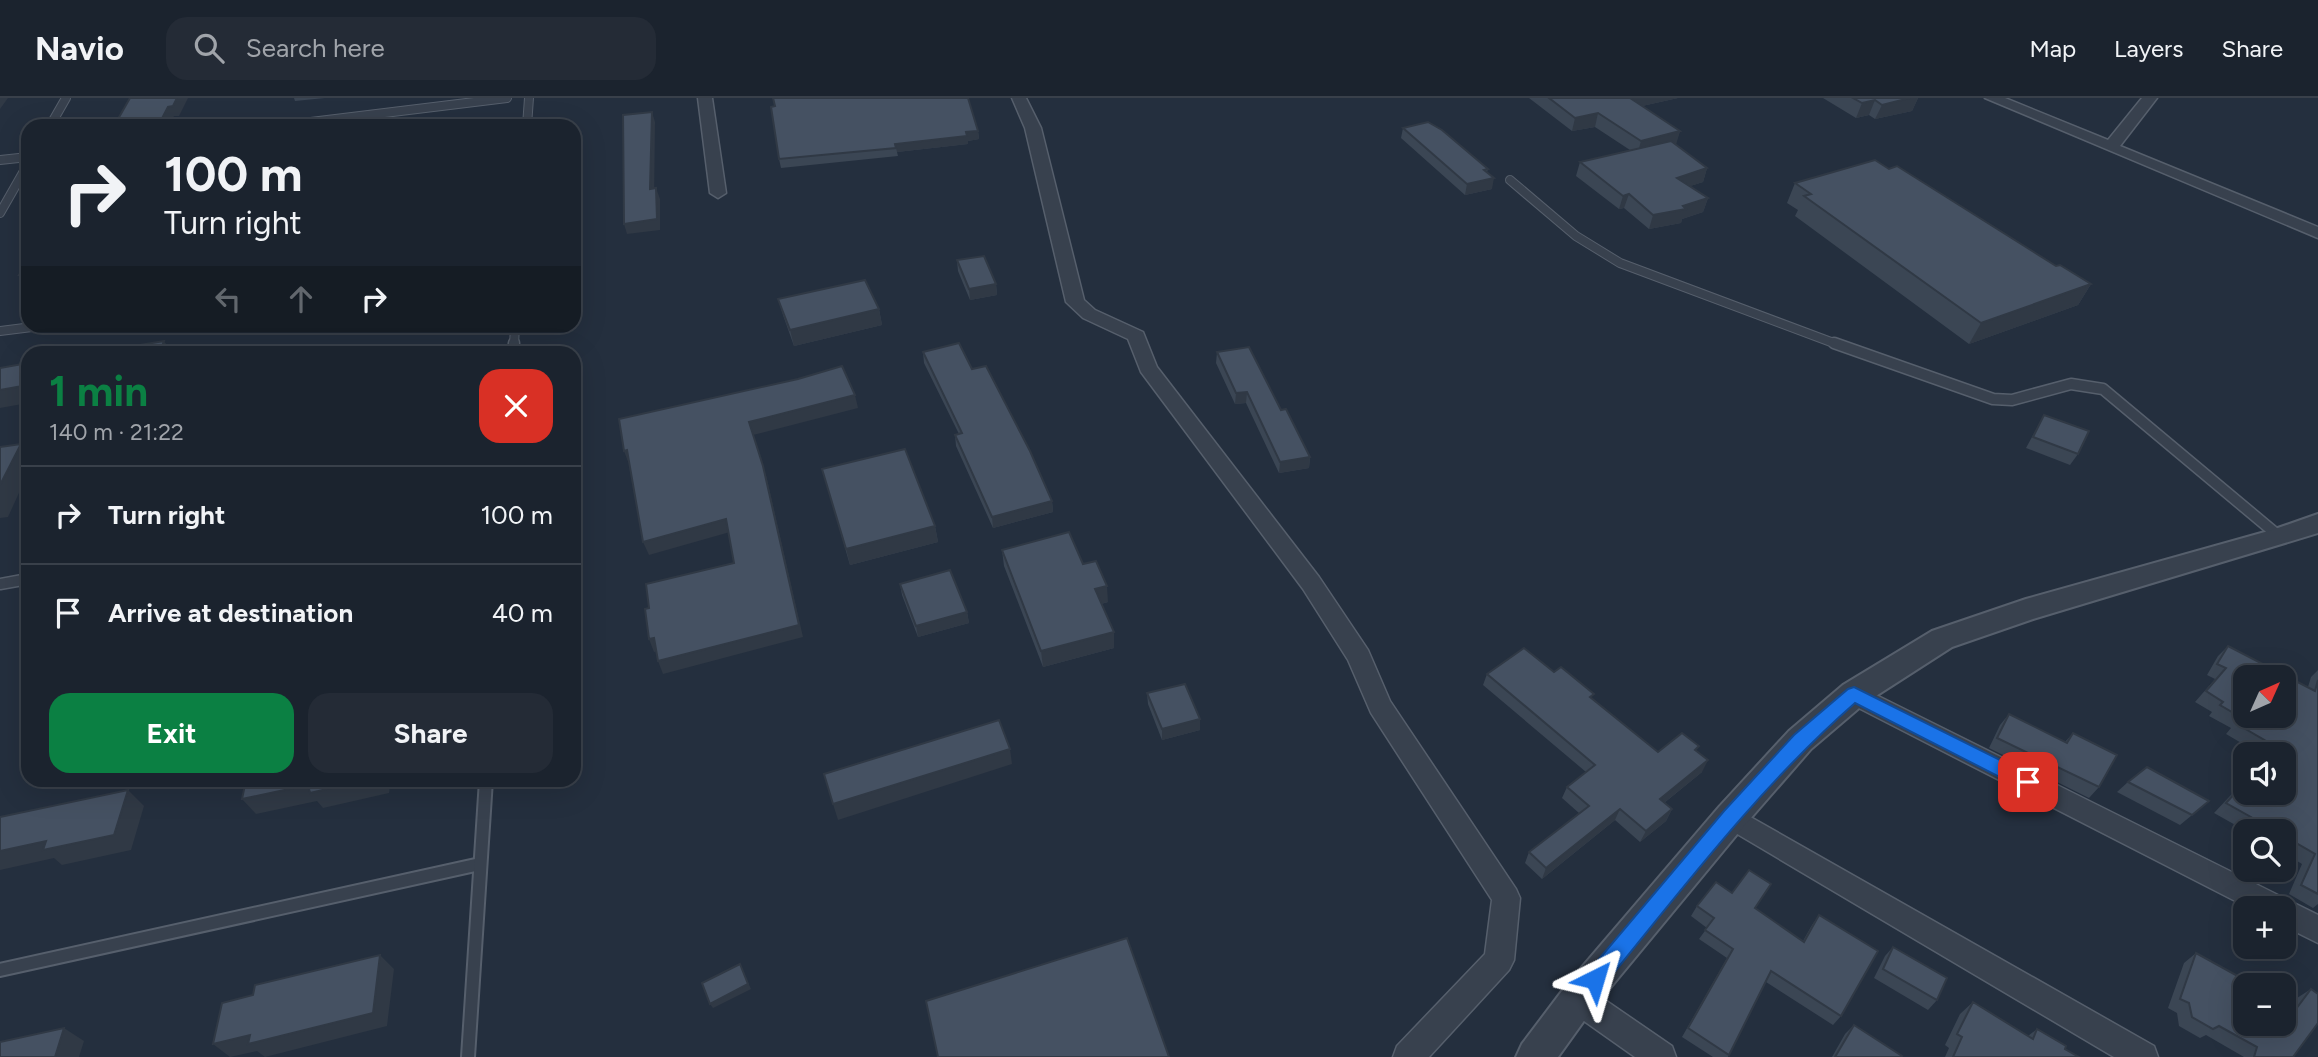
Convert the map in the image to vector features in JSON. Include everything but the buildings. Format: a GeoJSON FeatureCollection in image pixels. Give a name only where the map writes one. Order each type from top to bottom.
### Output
{"type":"FeatureCollection","features":[{"type":"Feature","properties":{"kind":"street"},"geometry":{"type":"LineString","coordinates":[[705,98],[718,193]]}},
{"type":"Feature","properties":{"kind":"street"},"geometry":{"type":"LineString","coordinates":[[1019,98],[1033,128],[1075,302],[1089,314],[1136,337],[1148,368],[1311,583],[1359,657],[1380,706],[1506,898],[1499,960],[1408,1057]]}},
{"type":"Feature","properties":{"kind":"street"},"geometry":{"type":"LineString","coordinates":[[1992,98],[2318,233]]}},
{"type":"Feature","properties":{"kind":"street"},"geometry":{"type":"LineString","coordinates":[[2111,147],[2150,98]]}},
{"type":"Feature","properties":{"kind":"street"},"geometry":{"type":"LineString","coordinates":[[1535,1057],[1578,999],[1731,817],[1800,740],[1854,694],[1941,639],[2026,610],[2280,537],[2318,523]]}},
{"type":"Feature","properties":{"kind":"street"},"geometry":{"type":"LineString","coordinates":[[1854,694],[2252,896]]}},
{"type":"Feature","properties":{"kind":"street"},"geometry":{"type":"LineString","coordinates":[[1731,817],[2143,1057]]}},
{"type":"Feature","properties":{"kind":"street"},"geometry":{"type":"LineString","coordinates":[[2296,918],[2318,930]]}},
{"type":"Feature","properties":{"kind":"street"},"geometry":{"type":"LineString","coordinates":[[1578,999],[1661,1057]]}},
{"type":"Feature","properties":{"kind":"lane"},"geometry":{"type":"LineString","coordinates":[[54,119],[66,98]]}},
{"type":"Feature","properties":{"kind":"lane"},"geometry":{"type":"LineString","coordinates":[[335,119],[507,98]]}},
{"type":"Feature","properties":{"kind":"lane"},"geometry":{"type":"LineString","coordinates":[[528,119],[529,98]]}},
{"type":"Feature","properties":{"kind":"lane"},"geometry":{"type":"LineString","coordinates":[[0,160],[21,158]]}},
{"type":"Feature","properties":{"kind":"lane"},"geometry":{"type":"LineString","coordinates":[[0,213],[21,176]]}},
{"type":"Feature","properties":{"kind":"lane"},"geometry":{"type":"LineString","coordinates":[[1510,180],[1574,235],[1609,258],[1966,392],[1998,400],[2020,397],[2062,383],[2085,383],[2103,389],[2280,537]]}},
{"type":"Feature","properties":{"kind":"lane"},"geometry":{"type":"LineString","coordinates":[[0,331],[21,328]]}},
{"type":"Feature","properties":{"kind":"lane"},"geometry":{"type":"LineString","coordinates":[[0,584],[21,580]]}},
{"type":"Feature","properties":{"kind":"lane"},"geometry":{"type":"LineString","coordinates":[[468,1057],[486,787]]}},
{"type":"Feature","properties":{"kind":"lane"},"geometry":{"type":"LineString","coordinates":[[0,970],[480,864]]}},
{"type":"Feature","properties":{"kind":"route"},"geometry":{"type":"LineString","coordinates":[[1595,979],[1731,817],[1800,740],[1854,694],[2028,782]]}}]}
